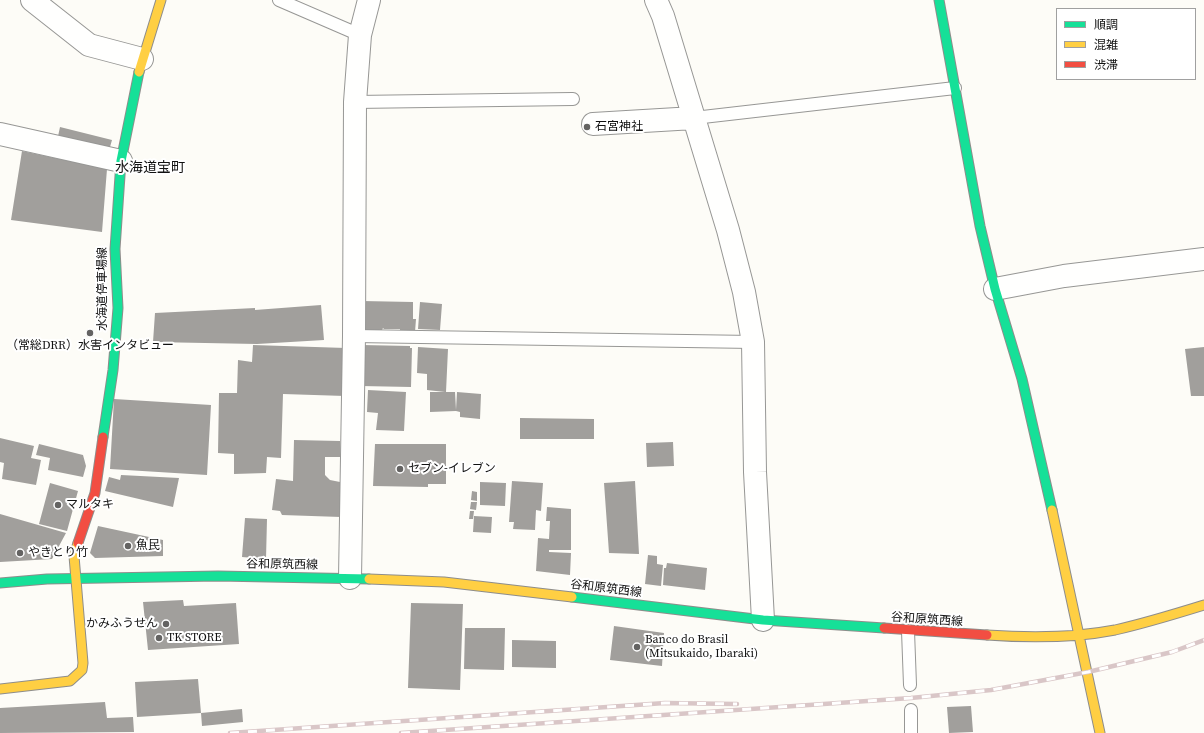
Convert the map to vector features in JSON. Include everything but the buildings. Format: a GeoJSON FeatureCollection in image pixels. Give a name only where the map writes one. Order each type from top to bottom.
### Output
{"type":"FeatureCollection","features":[{"type":"Feature","properties":{"kind":"main road","name":"水海道停車場線"},"geometry":{"type":"LineString","coordinates":[[0,689],[70,681],[79,673],[83,663],[74,556],[94,494],[113,370],[118,308],[115,249],[121,161],[132,98],[142,59],[161,0]]}},
{"type":"Feature","properties":{"kind":"main road"},"geometry":{"type":"LineString","coordinates":[[940,0],[980,226],[995,289],[1022,380],[1080,635],[1100,733]]}},
{"type":"Feature","properties":{"kind":"main road","name":"谷和原筑西線"},"geometry":{"type":"LineString","coordinates":[[0,583],[77,579],[218,576],[350,578],[444,582],[762,620],[1014,637],[1080,635],[1149,622],[1204,605]]}},
{"type":"Feature","properties":{"kind":"street"},"geometry":{"type":"LineString","coordinates":[[32,0],[89,44],[142,59]]}},
{"type":"Feature","properties":{"kind":"street"},"geometry":{"type":"LineString","coordinates":[[350,578],[354,336],[355,102],[360,35],[369,0]]}},
{"type":"Feature","properties":{"kind":"street"},"geometry":{"type":"LineString","coordinates":[[656,0],[663,16],[728,230],[744,292],[753,342],[755,472],[762,620]]}},
{"type":"Feature","properties":{"kind":"street"},"geometry":{"type":"LineString","coordinates":[[593,124],[694,118]]}},
{"type":"Feature","properties":{"kind":"street"},"geometry":{"type":"LineString","coordinates":[[0,134],[121,161]]}},
{"type":"Feature","properties":{"kind":"street"},"geometry":{"type":"LineString","coordinates":[[995,289],[1064,276],[1204,259]]}},
{"type":"Feature","properties":{"kind":"lane"},"geometry":{"type":"LineString","coordinates":[[279,0],[360,35]]}},
{"type":"Feature","properties":{"kind":"lane"},"geometry":{"type":"LineString","coordinates":[[694,118],[955,88]]}},
{"type":"Feature","properties":{"kind":"lane"},"geometry":{"type":"LineString","coordinates":[[355,102],[573,99]]}},
{"type":"Feature","properties":{"kind":"lane"},"geometry":{"type":"LineString","coordinates":[[354,336],[753,342]]}},
{"type":"Feature","properties":{"kind":"lane"},"geometry":{"type":"LineString","coordinates":[[908,631],[910,685]]}},
{"type":"Feature","properties":{"kind":"lane"},"geometry":{"type":"LineString","coordinates":[[910,733],[911,710]]}},
{"type":"Feature","properties":{"kind":"railway"},"geometry":{"type":"LineString","coordinates":[[401,733],[911,698],[991,690],[1088,672],[1172,652],[1204,640]]}},
{"type":"Feature","properties":{"kind":"railway"},"geometry":{"type":"LineString","coordinates":[[230,733],[665,703],[737,704]]}},
{"type":"Feature","properties":{"kind":"traffic: fast"},"geometry":{"type":"LineString","coordinates":[[939,0],[980,226],[995,289],[1022,379],[1052,510]]}},
{"type":"Feature","properties":{"kind":"traffic: fast"},"geometry":{"type":"LineString","coordinates":[[103,437],[113,370],[118,308],[115,249],[121,161],[139,72]]}},
{"type":"Feature","properties":{"kind":"traffic: fast"},"geometry":{"type":"LineString","coordinates":[[0,583],[47,579],[218,576],[369,579]]}},
{"type":"Feature","properties":{"kind":"traffic: fast"},"geometry":{"type":"LineString","coordinates":[[572,597],[763,620],[884,628]]}},
{"type":"Feature","properties":{"kind":"traffic: slow"},"geometry":{"type":"LineString","coordinates":[[139,72],[161,0]]}},
{"type":"Feature","properties":{"kind":"traffic: slow"},"geometry":{"type":"LineString","coordinates":[[1052,510],[1100,733]]}},
{"type":"Feature","properties":{"kind":"traffic: slow"},"geometry":{"type":"LineString","coordinates":[[0,689],[70,681],[82,670],[83,663],[74,556],[78,543]]}},
{"type":"Feature","properties":{"kind":"traffic: slow"},"geometry":{"type":"LineString","coordinates":[[369,579],[444,582],[572,597]]}},
{"type":"Feature","properties":{"kind":"traffic: slow"},"geometry":{"type":"LineString","coordinates":[[987,635],[1051,637],[1099,633],[1138,624],[1204,605]]}},
{"type":"Feature","properties":{"kind":"traffic: jam"},"geometry":{"type":"LineString","coordinates":[[78,543],[95,493],[103,437]]}},
{"type":"Feature","properties":{"kind":"traffic: jam"},"geometry":{"type":"LineString","coordinates":[[884,628],[987,635]]}},
{"type":"Feature","properties":{"kind":"place","name":"石宮神社"},"geometry":{"type":"Point","coordinates":[587,127]}},
{"type":"Feature","properties":{"kind":"place","name":"（常総DRR）水害インタビュー"},"geometry":{"type":"Point","coordinates":[90,333]}},
{"type":"Feature","properties":{"kind":"place","name":"セブン-イレブン"},"geometry":{"type":"Point","coordinates":[400,469]}},
{"type":"Feature","properties":{"kind":"place","name":"マルタキ"},"geometry":{"type":"Point","coordinates":[58,505]}},
{"type":"Feature","properties":{"kind":"place","name":"魚民"},"geometry":{"type":"Point","coordinates":[128,546]}},
{"type":"Feature","properties":{"kind":"place","name":"やきとり竹"},"geometry":{"type":"Point","coordinates":[20,553]}},
{"type":"Feature","properties":{"kind":"place","name":"かみふうせん"},"geometry":{"type":"Point","coordinates":[166,624]}},
{"type":"Feature","properties":{"kind":"place","name":"TK STORE"},"geometry":{"type":"Point","coordinates":[159,638]}},
{"type":"Feature","properties":{"kind":"place","name":"Banco do Brasil (Mitsukaido, Ibaraki)"},"geometry":{"type":"Point","coordinates":[637,647]}},
{"type":"Feature","properties":{"kind":"district","name":"水海道宝町"},"geometry":{"type":"Point","coordinates":[150,168]}}]}
